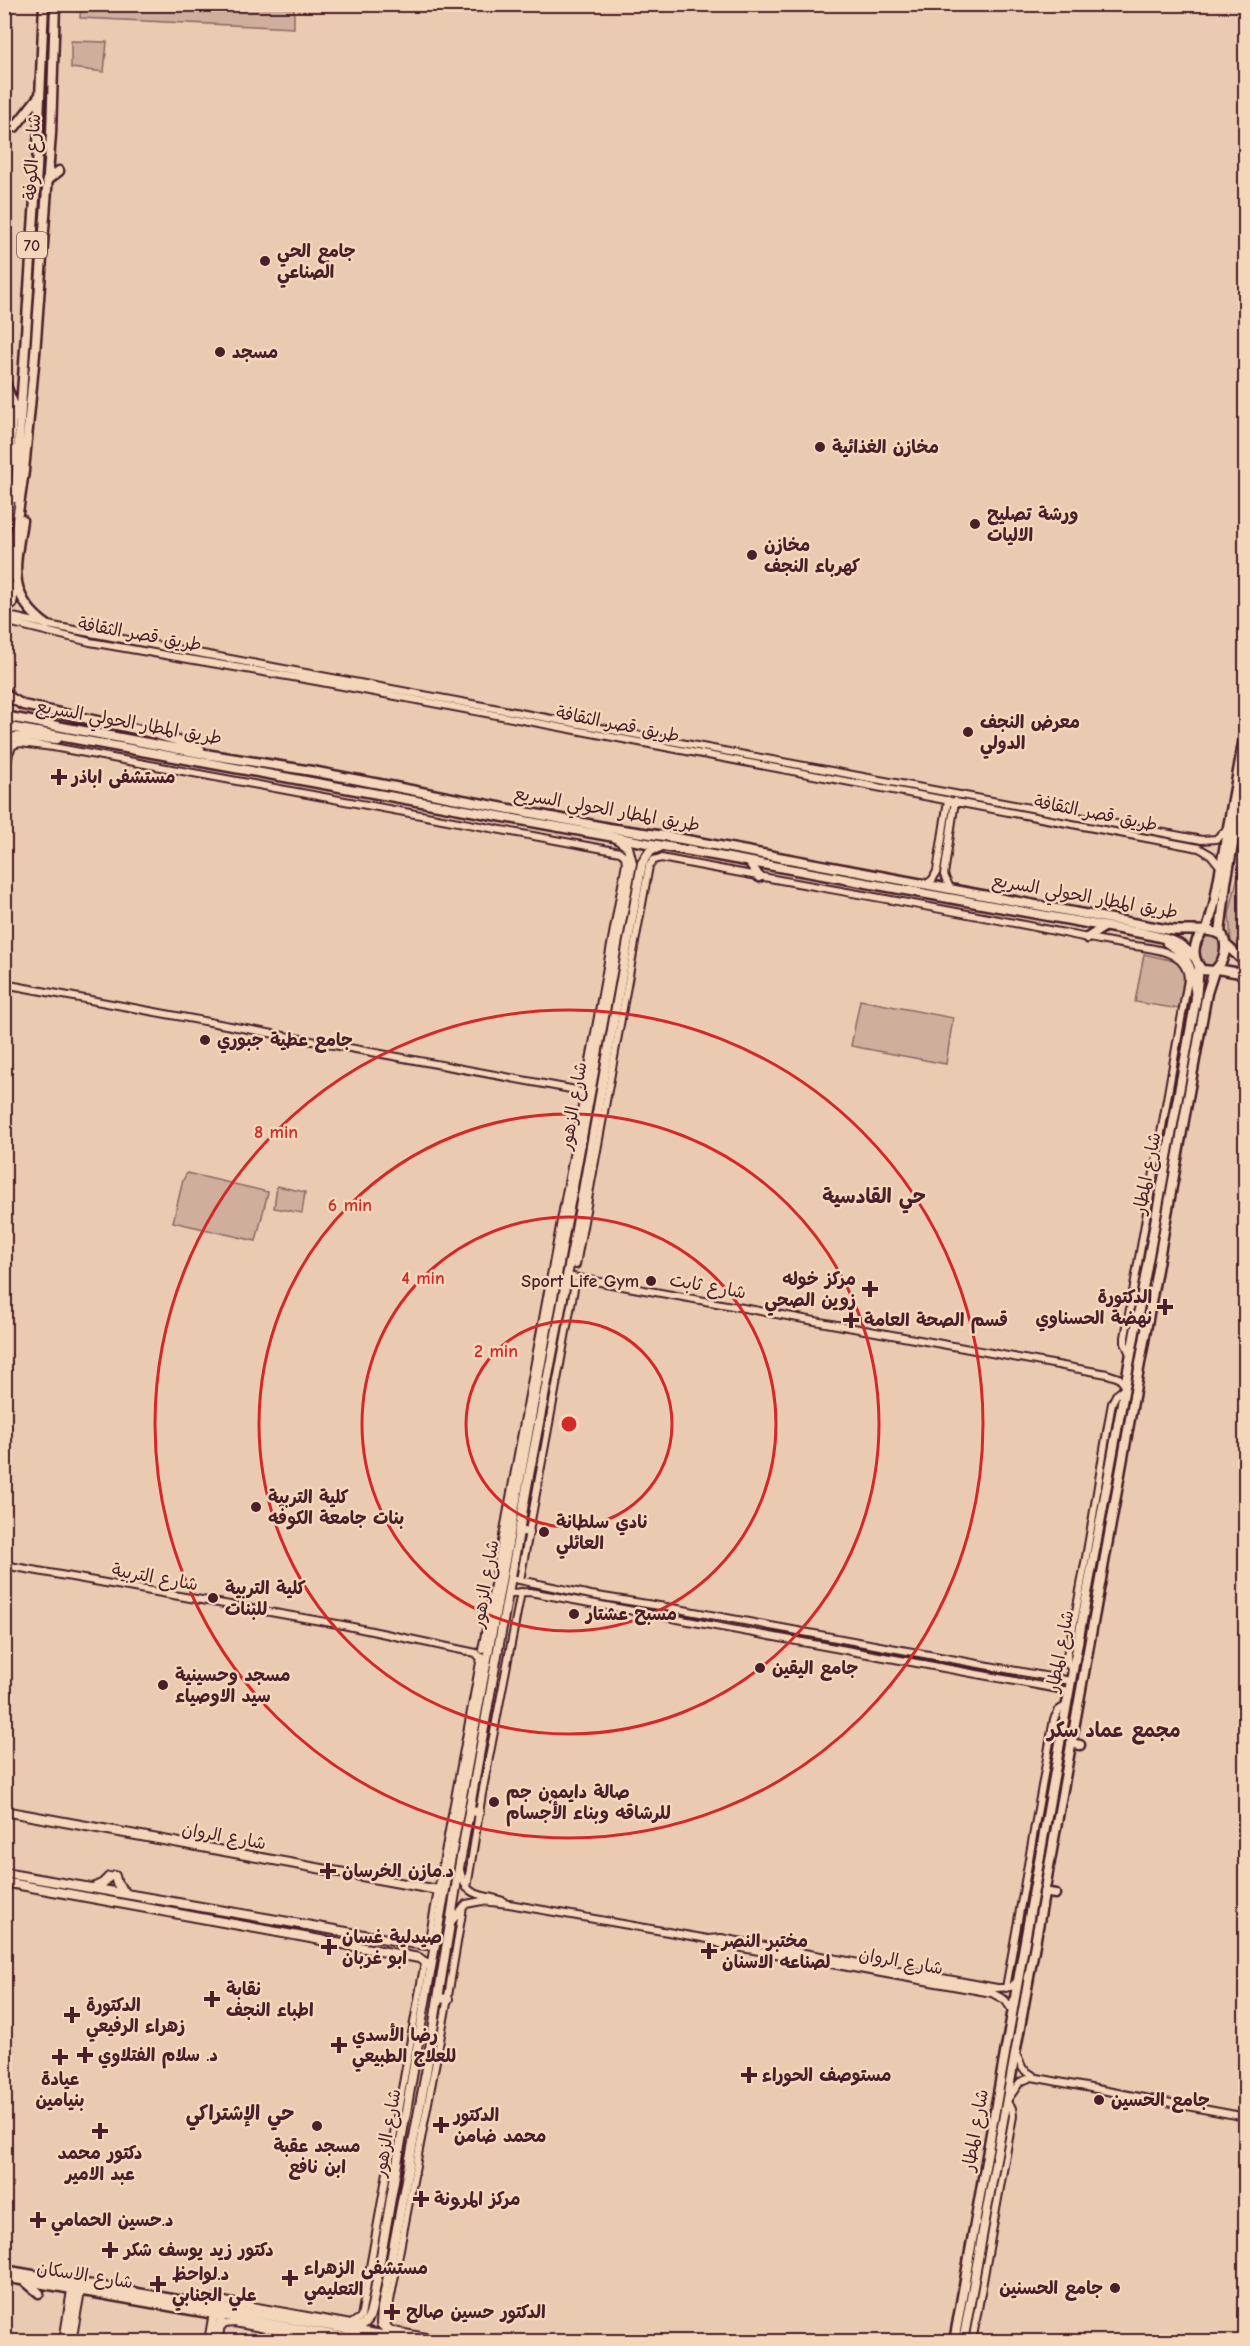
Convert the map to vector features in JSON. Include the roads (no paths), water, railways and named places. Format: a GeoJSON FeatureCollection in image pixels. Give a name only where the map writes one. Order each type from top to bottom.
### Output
{"type":"FeatureCollection","features":[{"type":"Feature","properties":{"kind":"main road"},"geometry":{"type":"LineString","coordinates":[[37,4],[44,9]]}},
{"type":"Feature","properties":{"kind":"main road","name":"شارع الكوفة"},"geometry":{"type":"LineString","coordinates":[[8,563],[35,354],[51,134],[54,6]]}},
{"type":"Feature","properties":{"kind":"main road","name":"شارع الكوفة"},"geometry":{"type":"LineString","coordinates":[[20,472],[16,463],[21,423],[37,169],[44,9]]}},
{"type":"Feature","properties":{"kind":"main road"},"geometry":{"type":"LineString","coordinates":[[54,23],[65,23]]}},
{"type":"Feature","properties":{"kind":"main road"},"geometry":{"type":"LineString","coordinates":[[15,127],[41,94]]}},
{"type":"Feature","properties":{"kind":"main road"},"geometry":{"type":"LineString","coordinates":[[51,134],[61,141]]}},
{"type":"Feature","properties":{"kind":"main road"},"geometry":{"type":"LineString","coordinates":[[38,147],[43,150],[50,148]]}},
{"type":"Feature","properties":{"kind":"main road"},"geometry":{"type":"LineString","coordinates":[[37,169],[48,170]]}},
{"type":"Feature","properties":{"kind":"main road"},"geometry":{"type":"LineString","coordinates":[[47,180],[59,171]]}},
{"type":"Feature","properties":{"kind":"main road"},"geometry":{"type":"LineString","coordinates":[[4,381],[21,423]]}},
{"type":"Feature","properties":{"kind":"main road"},"geometry":{"type":"LineString","coordinates":[[4,410],[8,412],[12,420],[10,446],[16,463]]}},
{"type":"Feature","properties":{"kind":"main road"},"geometry":{"type":"LineString","coordinates":[[4,545],[12,488],[20,472]]}},
{"type":"Feature","properties":{"kind":"main road"},"geometry":{"type":"LineString","coordinates":[[4,608],[12,603],[16,582],[27,485],[20,472]]}},
{"type":"Feature","properties":{"kind":"main road","name":"70"},"geometry":{"type":"LineString","coordinates":[[4,575],[8,563]]}},
{"type":"Feature","properties":{"kind":"main road","name":"70"},"geometry":{"type":"LineString","coordinates":[[4,608],[8,563]]}},
{"type":"Feature","properties":{"kind":"main road"},"geometry":{"type":"LineString","coordinates":[[16,582],[19,594],[27,608],[47,624]]}},
{"type":"Feature","properties":{"kind":"main road"},"geometry":{"type":"LineString","coordinates":[[4,691],[22,705],[179,741],[211,755]]}},
{"type":"Feature","properties":{"kind":"main road","name":"طريق المطار الحولي السريع"},"geometry":{"type":"LineString","coordinates":[[4,717],[211,755],[291,767],[609,828],[671,837],[1170,930],[1205,930]]}},
{"type":"Feature","properties":{"kind":"main road","name":"طريق المطار الحولي السريع"},"geometry":{"type":"LineString","coordinates":[[4,726],[1142,933],[1182,944],[1195,958]]}},
{"type":"Feature","properties":{"kind":"main road"},"geometry":{"type":"LineString","coordinates":[[1245,727],[1214,905],[1205,930],[1197,940],[1195,958],[1199,967],[1205,971],[1245,974]]}},
{"type":"Feature","properties":{"kind":"main road"},"geometry":{"type":"LineString","coordinates":[[4,740],[16,737],[50,740],[70,738]]}},
{"type":"Feature","properties":{"kind":"main road"},"geometry":{"type":"LineString","coordinates":[[288,779],[294,774],[291,767]]}},
{"type":"Feature","properties":{"kind":"main road"},"geometry":{"type":"LineString","coordinates":[[310,783],[307,776],[312,771]]}},
{"type":"Feature","properties":{"kind":"main road"},"geometry":{"type":"LineString","coordinates":[[1245,773],[1220,933],[1226,945],[1245,963]]}},
{"type":"Feature","properties":{"kind":"main road","name":"شارع الزهور"},"geometry":{"type":"LineString","coordinates":[[349,2330],[364,2325],[368,2321],[415,2061],[428,1964],[436,1939],[447,1861],[527,1462],[540,1351],[577,1165],[601,1016],[621,924],[623,899],[632,863],[632,855],[626,844],[615,838]]}},
{"type":"Feature","properties":{"kind":"main road","name":"شارع الزهور"},"geometry":{"type":"LineString","coordinates":[[530,1445],[555,1364],[567,1276],[643,860],[650,851],[660,847]]}},
{"type":"Feature","properties":{"kind":"main road"},"geometry":{"type":"LineString","coordinates":[[750,863],[759,877]]}},
{"type":"Feature","properties":{"kind":"main road"},"geometry":{"type":"LineString","coordinates":[[894,889],[899,885],[898,879]]}},
{"type":"Feature","properties":{"kind":"main road"},"geometry":{"type":"LineString","coordinates":[[918,894],[914,889],[923,884]]}},
{"type":"Feature","properties":{"kind":"main road"},"geometry":{"type":"LineString","coordinates":[[621,924],[625,927],[630,925]]}},
{"type":"Feature","properties":{"kind":"main road"},"geometry":{"type":"LineString","coordinates":[[1087,938],[1104,927]]}},
{"type":"Feature","properties":{"kind":"main road"},"geometry":{"type":"LineString","coordinates":[[1205,930],[1220,933]]}},
{"type":"Feature","properties":{"kind":"main road"},"geometry":{"type":"LineString","coordinates":[[1142,933],[1166,942],[1182,953],[1192,971],[1196,999]]}},
{"type":"Feature","properties":{"kind":"main road"},"geometry":{"type":"LineString","coordinates":[[617,946],[622,944],[627,946]]}},
{"type":"Feature","properties":{"kind":"main road"},"geometry":{"type":"LineString","coordinates":[[1215,970],[1223,958],[1226,945]]}},
{"type":"Feature","properties":{"kind":"main road","name":"شارع المطار"},"geometry":{"type":"LineString","coordinates":[[954,2342],[1017,1981],[1014,1970],[1088,1597],[1124,1387],[1196,999],[1199,967]]}},
{"type":"Feature","properties":{"kind":"main road","name":"شارع المطار"},"geometry":{"type":"LineString","coordinates":[[963,2342],[1044,1892],[1075,1744],[1095,1614],[1149,1305],[1207,993],[1215,970]]}},
{"type":"Feature","properties":{"kind":"main road"},"geometry":{"type":"LineString","coordinates":[[577,1165],[582,1167],[588,1165]]}},
{"type":"Feature","properties":{"kind":"main road"},"geometry":{"type":"LineString","coordinates":[[573,1186],[579,1184],[584,1187]]}},
{"type":"Feature","properties":{"kind":"main road"},"geometry":{"type":"LineString","coordinates":[[1140,1304],[1149,1305]]}},
{"type":"Feature","properties":{"kind":"main road"},"geometry":{"type":"LineString","coordinates":[[1136,1321],[1146,1322]]}},
{"type":"Feature","properties":{"kind":"main road"},"geometry":{"type":"LineString","coordinates":[[1142,1348],[1145,1356],[1150,1359]]}},
{"type":"Feature","properties":{"kind":"main road"},"geometry":{"type":"LineString","coordinates":[[1125,1447],[1131,1440],[1136,1439]]}},
{"type":"Feature","properties":{"kind":"main road"},"geometry":{"type":"LineString","coordinates":[[512,1528],[529,1532]]}},
{"type":"Feature","properties":{"kind":"main road","name":"شارع الزهور"},"geometry":{"type":"LineString","coordinates":[[393,2336],[384,2329],[380,2319],[387,2275],[403,2215],[417,2143],[428,2063],[438,2029],[439,1998],[459,1868],[508,1593],[512,1528]]}},
{"type":"Feature","properties":{"kind":"main road"},"geometry":{"type":"LineString","coordinates":[[1088,1597],[1094,1599],[1098,1597]]}},
{"type":"Feature","properties":{"kind":"main road"},"geometry":{"type":"LineString","coordinates":[[1084,1612],[1090,1611],[1095,1614]]}},
{"type":"Feature","properties":{"kind":"main road"},"geometry":{"type":"LineString","coordinates":[[474,1732],[478,1734],[483,1732]]}},
{"type":"Feature","properties":{"kind":"main road"},"geometry":{"type":"LineString","coordinates":[[471,1746],[476,1744],[480,1747]]}},
{"type":"Feature","properties":{"kind":"main road","name":"شارع الروان"},"geometry":{"type":"LineString","coordinates":[[4,1811],[438,1890]]}},
{"type":"Feature","properties":{"kind":"main road"},"geometry":{"type":"LineString","coordinates":[[469,1811],[479,1812]]}},
{"type":"Feature","properties":{"kind":"main road"},"geometry":{"type":"LineString","coordinates":[[4,1873],[391,1940],[428,1945],[436,1939]]}},
{"type":"Feature","properties":{"kind":"main road"},"geometry":{"type":"LineString","coordinates":[[92,1888],[100,1886],[112,1877],[119,1887],[129,1894]]}},
{"type":"Feature","properties":{"kind":"main road"},"geometry":{"type":"LineString","coordinates":[[4,1882],[389,1952],[428,1964]]}},
{"type":"Feature","properties":{"kind":"main road"},"geometry":{"type":"LineString","coordinates":[[1044,1892],[1055,1894]]}},
{"type":"Feature","properties":{"kind":"main road"},"geometry":{"type":"LineString","coordinates":[[151,1907],[153,1898]]}},
{"type":"Feature","properties":{"kind":"main road"},"geometry":{"type":"LineString","coordinates":[[389,1952],[391,1940]]}},
{"type":"Feature","properties":{"kind":"main road"},"geometry":{"type":"LineString","coordinates":[[439,1998],[448,1999]]}},
{"type":"Feature","properties":{"kind":"main road"},"geometry":{"type":"LineString","coordinates":[[415,2061],[422,2067],[428,2063]]}},
{"type":"Feature","properties":{"kind":"main road"},"geometry":{"type":"LineString","coordinates":[[411,2083],[419,2080],[424,2086]]}},
{"type":"Feature","properties":{"kind":"main road"},"geometry":{"type":"LineString","coordinates":[[985,2166],[995,2167]]}},
{"type":"Feature","properties":{"kind":"main road"},"geometry":{"type":"LineString","coordinates":[[982,2183],[988,2181],[992,2184]]}},
{"type":"Feature","properties":{"kind":"main road"},"geometry":{"type":"LineString","coordinates":[[380,2260],[380,2273],[387,2275]]}},
{"type":"Feature","properties":{"kind":"main road","name":"شارع الاسكان"},"geometry":{"type":"LineString","coordinates":[[4,2270],[83,2284],[167,2294],[283,2329],[329,2338],[373,2342]]}},
{"type":"Feature","properties":{"kind":"main road","name":"شارع الاسكان"},"geometry":{"type":"LineString","coordinates":[[4,2277],[76,2290],[319,2321],[349,2330],[419,2339]]}},
{"type":"Feature","properties":{"kind":"main road"},"geometry":{"type":"LineString","coordinates":[[25,2282],[39,2293]]}},
{"type":"Feature","properties":{"kind":"main road"},"geometry":{"type":"LineString","coordinates":[[64,2342],[76,2290]]}},
{"type":"Feature","properties":{"kind":"main road"},"geometry":{"type":"LineString","coordinates":[[71,2342],[76,2290]]}},
{"type":"Feature","properties":{"kind":"main road"},"geometry":{"type":"LineString","coordinates":[[215,2307],[217,2342]]}},
{"type":"Feature","properties":{"kind":"main road"},"geometry":{"type":"LineString","coordinates":[[209,2342],[215,2329]]}},
{"type":"Feature","properties":{"kind":"street","name":"طريق قصر الثقافة"},"geometry":{"type":"LineString","coordinates":[[4,615],[1207,841],[1216,839],[1226,830]]}},
{"type":"Feature","properties":{"kind":"street","name":"طريق قصر الثقافة"},"geometry":{"type":"LineString","coordinates":[[4,621],[90,642],[951,800],[1199,849],[1211,855],[1220,866]]}},
{"type":"Feature","properties":{"kind":"street"},"geometry":{"type":"LineString","coordinates":[[90,642],[92,633]]}},
{"type":"Feature","properties":{"kind":"street"},"geometry":{"type":"LineString","coordinates":[[629,741],[631,733]]}},
{"type":"Feature","properties":{"kind":"street"},"geometry":{"type":"LineString","coordinates":[[4,780],[11,747],[20,743],[53,747],[616,850],[623,854],[627,859],[623,899],[584,1091],[556,1262]]}},
{"type":"Feature","properties":{"kind":"street"},"geometry":{"type":"LineString","coordinates":[[714,757],[715,749]]}},
{"type":"Feature","properties":{"kind":"street"},"geometry":{"type":"LineString","coordinates":[[923,884],[936,875],[951,800]]}},
{"type":"Feature","properties":{"kind":"street"},"geometry":{"type":"LineString","coordinates":[[950,888],[944,875],[951,800]]}},
{"type":"Feature","properties":{"kind":"street"},"geometry":{"type":"LineString","coordinates":[[576,1265],[650,864],[660,858],[875,896],[1166,952],[1180,960],[1188,973],[1125,1337],[1130,1354]]}},
{"type":"Feature","properties":{"kind":"street"},"geometry":{"type":"LineString","coordinates":[[936,875],[941,878],[944,875]]}},
{"type":"Feature","properties":{"kind":"street"},"geometry":{"type":"LineString","coordinates":[[4,984],[584,1091]]}},
{"type":"Feature","properties":{"kind":"street"},"geometry":{"type":"LineString","coordinates":[[584,1091],[592,1079]]}},
{"type":"Feature","properties":{"kind":"street"},"geometry":{"type":"LineString","coordinates":[[584,1091],[588,1104]]}},
{"type":"Feature","properties":{"kind":"street","name":"شارع ثابت"},"geometry":{"type":"LineString","coordinates":[[567,1276],[1107,1374],[1119,1378],[1124,1387]]}},
{"type":"Feature","properties":{"kind":"street"},"geometry":{"type":"LineString","coordinates":[[520,1580],[555,1364],[576,1278]]}},
{"type":"Feature","properties":{"kind":"street"},"geometry":{"type":"LineString","coordinates":[[428,1945],[438,1890],[447,1861],[480,1654],[512,1528],[540,1351]]}},
{"type":"Feature","properties":{"kind":"street"},"geometry":{"type":"LineString","coordinates":[[1107,1374],[1121,1374],[1128,1368]]}},
{"type":"Feature","properties":{"kind":"street"},"geometry":{"type":"LineString","coordinates":[[510,1578],[1054,1678],[1072,1676],[1067,1654],[1080,1598],[1104,1448],[1113,1400],[1124,1387]]}},
{"type":"Feature","properties":{"kind":"street","name":"شارع التربية"},"geometry":{"type":"LineString","coordinates":[[4,1565],[336,1624],[480,1654]]}},
{"type":"Feature","properties":{"kind":"street"},"geometry":{"type":"LineString","coordinates":[[508,1593],[521,1592],[599,1605],[1069,1691]]}},
{"type":"Feature","properties":{"kind":"street"},"geometry":{"type":"LineString","coordinates":[[466,1888],[521,1592]]}},
{"type":"Feature","properties":{"kind":"street"},"geometry":{"type":"LineString","coordinates":[[599,1605],[600,1596]]}},
{"type":"Feature","properties":{"kind":"street"},"geometry":{"type":"LineString","coordinates":[[676,1619],[678,1609]]}},
{"type":"Feature","properties":{"kind":"street"},"geometry":{"type":"LineString","coordinates":[[480,1654],[490,1642]]}},
{"type":"Feature","properties":{"kind":"street"},"geometry":{"type":"LineString","coordinates":[[480,1654],[486,1665]]}},
{"type":"Feature","properties":{"kind":"street"},"geometry":{"type":"LineString","coordinates":[[934,1667],[936,1656]]}},
{"type":"Feature","properties":{"kind":"street"},"geometry":{"type":"LineString","coordinates":[[1051,1689],[1058,1684],[1054,1678]]}},
{"type":"Feature","properties":{"kind":"street"},"geometry":{"type":"LineString","coordinates":[[459,1868],[466,1888]]}},
{"type":"Feature","properties":{"kind":"street","name":"شارع الروان"},"geometry":{"type":"LineString","coordinates":[[466,1888],[476,1895],[509,1904]]}},
{"type":"Feature","properties":{"kind":"street","name":"شارع الروان"},"geometry":{"type":"LineString","coordinates":[[463,1907],[478,1901],[509,1904],[708,1939],[720,1944],[992,1993],[1005,2000],[1012,2010]]}},
{"type":"Feature","properties":{"kind":"street"},"geometry":{"type":"LineString","coordinates":[[450,1926],[463,1907]]}},
{"type":"Feature","properties":{"kind":"street"},"geometry":{"type":"LineString","coordinates":[[417,2143],[438,2029],[445,2014],[448,1999],[463,1907]]}},
{"type":"Feature","properties":{"kind":"street","name":"شارع الروان"},"geometry":{"type":"LineString","coordinates":[[708,1939],[721,1938],[1006,1988]]}},
{"type":"Feature","properties":{"kind":"street"},"geometry":{"type":"LineString","coordinates":[[319,2321],[351,2324],[361,2317],[428,1964]]}},
{"type":"Feature","properties":{"kind":"street"},"geometry":{"type":"LineString","coordinates":[[1006,1988],[1014,1970]]}},
{"type":"Feature","properties":{"kind":"street"},"geometry":{"type":"LineString","coordinates":[[1006,1988],[1017,1981]]}},
{"type":"Feature","properties":{"kind":"street"},"geometry":{"type":"LineString","coordinates":[[1016,2053],[1023,2069],[1035,2078]]}},
{"type":"Feature","properties":{"kind":"street"},"geometry":{"type":"LineString","coordinates":[[972,2342],[1013,2116],[1012,2108],[1007,2101],[1020,2082],[1035,2078],[1245,2117]]}},
{"type":"Feature","properties":{"kind":"street"},"geometry":{"type":"LineString","coordinates":[[403,2215],[386,2324],[392,2331],[419,2339],[452,2342]]}},
{"type":"Feature","properties":{"kind":"street"},"geometry":{"type":"LineString","coordinates":[[215,2329],[232,2323],[283,2329]]}},
{"type":"Feature","properties":{"kind":"place","name":"جامع الحي الصناعي"},"geometry":{"type":"Point","coordinates":[265,261]}},
{"type":"Feature","properties":{"kind":"place","name":"مسجد"},"geometry":{"type":"Point","coordinates":[220,352]}},
{"type":"Feature","properties":{"kind":"place","name":"مخازن الغذائية"},"geometry":{"type":"Point","coordinates":[820,447]}},
{"type":"Feature","properties":{"kind":"place","name":"ورشة تصليح الاليات"},"geometry":{"type":"Point","coordinates":[975,524]}},
{"type":"Feature","properties":{"kind":"place","name":"مخازن كهرباء النجف"},"geometry":{"type":"Point","coordinates":[752,555]}},
{"type":"Feature","properties":{"kind":"place","name":"معرض النجف الدولي"},"geometry":{"type":"Point","coordinates":[968,732]}},
{"type":"Feature","properties":{"kind":"place","name":"مستشفى اباذر"},"geometry":{"type":"Point","coordinates":[59,777]}},
{"type":"Feature","properties":{"kind":"place","name":"جامع عطية جبوري"},"geometry":{"type":"Point","coordinates":[205,1040]}},
{"type":"Feature","properties":{"kind":"place","name":"Sport Life Gym"},"geometry":{"type":"Point","coordinates":[651,1281]}},
{"type":"Feature","properties":{"kind":"place","name":"مركز خوله زوين الصحي"},"geometry":{"type":"Point","coordinates":[870,1289]}},
{"type":"Feature","properties":{"kind":"place","name":"الدكتورة نهضة الحسناوي"},"geometry":{"type":"Point","coordinates":[1165,1307]}},
{"type":"Feature","properties":{"kind":"place","name":"قسم الصحة العامة"},"geometry":{"type":"Point","coordinates":[851,1320]}},
{"type":"Feature","properties":{"kind":"place","name":"كلية التربية بنات جامعة الكوفه"},"geometry":{"type":"Point","coordinates":[256,1507]}},
{"type":"Feature","properties":{"kind":"place","name":"نادي سلطانة العائلي"},"geometry":{"type":"Point","coordinates":[544,1532]}},
{"type":"Feature","properties":{"kind":"place","name":"كلية التربية للبنات"},"geometry":{"type":"Point","coordinates":[213,1598]}},
{"type":"Feature","properties":{"kind":"place","name":"مسبح عشتار"},"geometry":{"type":"Point","coordinates":[574,1614]}},
{"type":"Feature","properties":{"kind":"place","name":"جامع اليقين"},"geometry":{"type":"Point","coordinates":[760,1668]}},
{"type":"Feature","properties":{"kind":"place","name":"مسجد وحسينية سيد الاوصياء"},"geometry":{"type":"Point","coordinates":[163,1685]}},
{"type":"Feature","properties":{"kind":"place","name":"صالة دايمون جم للرشاقه وبناء الأجسام"},"geometry":{"type":"Point","coordinates":[494,1802]}},
{"type":"Feature","properties":{"kind":"place","name":"د.مازن الخرسان"},"geometry":{"type":"Point","coordinates":[328,1871]}},
{"type":"Feature","properties":{"kind":"place","name":"صيدلية غسان ابو غربان"},"geometry":{"type":"Point","coordinates":[329,1947]}},
{"type":"Feature","properties":{"kind":"place","name":"مختبر النصر لصناعه الاسنان"},"geometry":{"type":"Point","coordinates":[709,1951]}},
{"type":"Feature","properties":{"kind":"place","name":"نقابة اطباء النجف"},"geometry":{"type":"Point","coordinates":[212,1999]}},
{"type":"Feature","properties":{"kind":"place","name":"الدكتورة زهراء الرفيعي"},"geometry":{"type":"Point","coordinates":[72,2015]}},
{"type":"Feature","properties":{"kind":"place","name":"رضا الأسدي للعلاج الطبيعي"},"geometry":{"type":"Point","coordinates":[339,2045]}},
{"type":"Feature","properties":{"kind":"place","name":"د. سلام الفتلاوي"},"geometry":{"type":"Point","coordinates":[85,2055]}},
{"type":"Feature","properties":{"kind":"place","name":"عيادة بنيامين"},"geometry":{"type":"Point","coordinates":[60,2057]}},
{"type":"Feature","properties":{"kind":"place","name":"مستوصف الحوراء"},"geometry":{"type":"Point","coordinates":[749,2075]}},
{"type":"Feature","properties":{"kind":"place","name":"جامع الحسين"},"geometry":{"type":"Point","coordinates":[1099,2100]}},
{"type":"Feature","properties":{"kind":"place","name":"الدكتور محمد ضامن"},"geometry":{"type":"Point","coordinates":[441,2125]}},
{"type":"Feature","properties":{"kind":"place","name":"مسجد عقبة ابن نافع"},"geometry":{"type":"Point","coordinates":[317,2126]}},
{"type":"Feature","properties":{"kind":"place","name":"دكتور محمد عبد الامير"},"geometry":{"type":"Point","coordinates":[100,2131]}},
{"type":"Feature","properties":{"kind":"place","name":"مركز المرونة"},"geometry":{"type":"Point","coordinates":[421,2199]}},
{"type":"Feature","properties":{"kind":"place","name":"د.حسين الحمامي"},"geometry":{"type":"Point","coordinates":[38,2220]}},
{"type":"Feature","properties":{"kind":"place","name":"دكتور زيد يوسف شكر"},"geometry":{"type":"Point","coordinates":[110,2250]}},
{"type":"Feature","properties":{"kind":"place","name":"مستشفى الزهراء التعليمي"},"geometry":{"type":"Point","coordinates":[290,2278]}},
{"type":"Feature","properties":{"kind":"place","name":"د.لواحظ علي الجنابي"},"geometry":{"type":"Point","coordinates":[158,2284]}},
{"type":"Feature","properties":{"kind":"place","name":"جامع الحسنين"},"geometry":{"type":"Point","coordinates":[1115,2288]}},
{"type":"Feature","properties":{"kind":"place","name":"الدكتور حسين صالح"},"geometry":{"type":"Point","coordinates":[392,2312]}},
{"type":"Feature","properties":{"kind":"district","name":"حي القادسية"},"geometry":{"type":"Point","coordinates":[874,1196]}},
{"type":"Feature","properties":{"kind":"district","name":"مجمع عماد سكر"},"geometry":{"type":"Point","coordinates":[1114,1730]}},
{"type":"Feature","properties":{"kind":"district","name":"حي الإشتراكي"},"geometry":{"type":"Point","coordinates":[240,2113]}}]}
